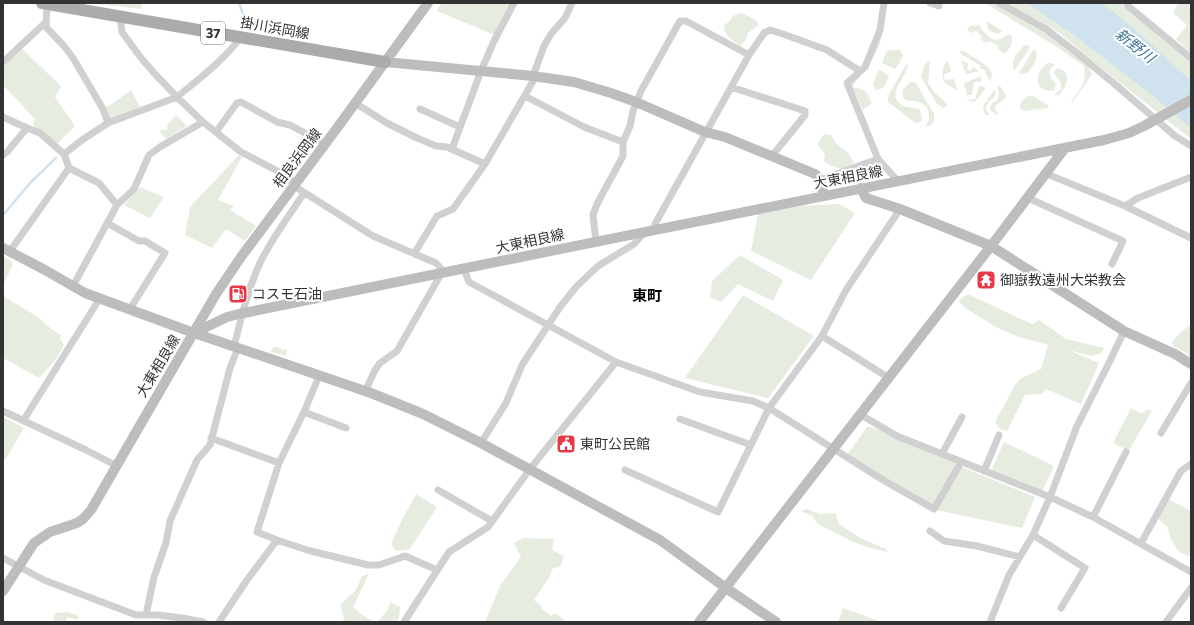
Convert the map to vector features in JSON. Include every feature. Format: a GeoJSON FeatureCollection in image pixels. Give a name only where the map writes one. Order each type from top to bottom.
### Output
{"type":"FeatureCollection","features":[{"type":"Feature","properties":{"kind":"main road","name":"掛川浜岡線"},"geometry":{"type":"LineString","coordinates":[[44,3],[385,62]]}},
{"type":"Feature","properties":{"kind":"street"},"geometry":{"type":"LineString","coordinates":[[44,3],[46,27],[73,58],[103,109],[108,123]]}},
{"type":"Feature","properties":{"kind":"street","name":"相良浜岡線"},"geometry":{"type":"LineString","coordinates":[[194,333],[220,288],[241,257],[356,103],[428,3]]}},
{"type":"Feature","properties":{"kind":"street"},"geometry":{"type":"LineString","coordinates":[[452,149],[481,71],[494,41],[514,3]]}},
{"type":"Feature","properties":{"kind":"street"},"geometry":{"type":"LineString","coordinates":[[414,254],[438,216],[453,209],[485,164],[535,76],[544,46],[551,34],[565,18],[572,3]]}},
{"type":"Feature","properties":{"kind":"street"},"geometry":{"type":"LineString","coordinates":[[884,3],[880,30],[865,66],[847,83],[878,159],[898,181]]}},
{"type":"Feature","properties":{"kind":"street"},"geometry":{"type":"LineString","coordinates":[[930,3],[939,6]]}},
{"type":"Feature","properties":{"kind":"street"},"geometry":{"type":"LineString","coordinates":[[999,3],[1046,29],[1083,57],[1158,119],[1175,136],[1191,146]]}},
{"type":"Feature","properties":{"kind":"street"},"geometry":{"type":"LineString","coordinates":[[1126,4],[1191,58]]}},
{"type":"Feature","properties":{"kind":"street"},"geometry":{"type":"LineString","coordinates":[[120,16],[122,32],[141,58],[203,122],[241,152],[289,177],[294,186],[304,193],[373,236],[436,263],[443,273],[397,351],[380,364],[375,370],[365,392]]}},
{"type":"Feature","properties":{"kind":"street"},"geometry":{"type":"LineString","coordinates":[[596,242],[593,215],[597,204],[623,156],[623,142],[630,126],[636,102],[680,21],[686,21],[749,55]]}},
{"type":"Feature","properties":{"kind":"street"},"geometry":{"type":"LineString","coordinates":[[3,62],[46,22]]}},
{"type":"Feature","properties":{"kind":"street"},"geometry":{"type":"LineString","coordinates":[[481,443],[506,403],[522,365],[548,325],[576,287],[598,266],[634,244],[649,232],[655,224],[705,132],[749,55],[764,33],[770,30],[827,50],[860,70]]}},
{"type":"Feature","properties":{"kind":"street"},"geometry":{"type":"LineString","coordinates":[[64,154],[108,123],[177,96],[230,52],[241,38]]}},
{"type":"Feature","properties":{"kind":"street"},"geometry":{"type":"LineString","coordinates":[[385,62],[535,76],[590,87],[636,102],[705,132],[725,137],[815,174],[820,180],[824,196]]}},
{"type":"Feature","properties":{"kind":"street"},"geometry":{"type":"LineString","coordinates":[[731,87],[805,111],[805,115],[772,156]]}},
{"type":"Feature","properties":{"kind":"street"},"geometry":{"type":"LineString","coordinates":[[525,96],[584,127],[623,142]]}},
{"type":"Feature","properties":{"kind":"street","name":"大東相良線"},"geometry":{"type":"LineString","coordinates":[[3,591],[34,543],[50,532],[78,523],[84,519],[91,510],[194,333],[227,317],[1110,138],[1129,132],[1158,119],[1191,100]]}},
{"type":"Feature","properties":{"kind":"street"},"geometry":{"type":"LineString","coordinates":[[216,132],[237,103],[241,102],[277,122],[290,125],[325,144]]}},
{"type":"Feature","properties":{"kind":"street"},"geometry":{"type":"LineString","coordinates":[[356,103],[387,123],[417,138],[436,146],[447,147],[485,164]]}},
{"type":"Feature","properties":{"kind":"street"},"geometry":{"type":"LineString","coordinates":[[420,109],[460,128]]}},
{"type":"Feature","properties":{"kind":"street"},"geometry":{"type":"LineString","coordinates":[[3,117],[40,133],[64,154],[69,168],[99,183],[117,205]]}},
{"type":"Feature","properties":{"kind":"street"},"geometry":{"type":"LineString","coordinates":[[73,286],[117,205],[134,189],[149,155],[203,122]]}},
{"type":"Feature","properties":{"kind":"street"},"geometry":{"type":"LineString","coordinates":[[3,155],[27,128]]}},
{"type":"Feature","properties":{"kind":"street"},"geometry":{"type":"LineString","coordinates":[[699,622],[835,449],[1047,174],[1065,148]]}},
{"type":"Feature","properties":{"kind":"street"},"geometry":{"type":"LineString","coordinates":[[820,180],[878,159]]}},
{"type":"Feature","properties":{"kind":"street"},"geometry":{"type":"LineString","coordinates":[[69,168],[7,249],[85,293],[423,414],[481,443],[660,540],[776,622]]}},
{"type":"Feature","properties":{"kind":"street"},"geometry":{"type":"LineString","coordinates":[[1047,174],[1125,206],[1191,238]]}},
{"type":"Feature","properties":{"kind":"street"},"geometry":{"type":"LineString","coordinates":[[1125,206],[1138,198],[1191,176]]}},
{"type":"Feature","properties":{"kind":"street"},"geometry":{"type":"LineString","coordinates":[[861,188],[866,198],[900,209],[991,246],[1124,331],[1175,354],[1191,364]]}},
{"type":"Feature","properties":{"kind":"street"},"geometry":{"type":"LineString","coordinates":[[146,615],[154,577],[166,543],[170,521],[197,460],[210,444],[236,348],[242,313],[252,282],[260,262],[272,240],[304,193]]}},
{"type":"Feature","properties":{"kind":"street"},"geometry":{"type":"LineString","coordinates":[[1028,198],[1123,241],[1112,264]]}},
{"type":"Feature","properties":{"kind":"street"},"geometry":{"type":"LineString","coordinates":[[625,470],[718,512],[769,408],[822,336],[846,290],[900,209]]}},
{"type":"Feature","properties":{"kind":"street"},"geometry":{"type":"LineString","coordinates":[[107,223],[139,241],[145,241],[165,253],[130,309]]}},
{"type":"Feature","properties":{"kind":"street"},"geometry":{"type":"LineString","coordinates":[[464,269],[469,282],[616,362],[700,392],[753,401],[769,408],[883,480],[934,509],[962,462]]}},
{"type":"Feature","properties":{"kind":"street"},"geometry":{"type":"LineString","coordinates":[[23,422],[100,298]]}},
{"type":"Feature","properties":{"kind":"street"},"geometry":{"type":"LineString","coordinates":[[990,622],[1009,575],[1033,535],[1050,497],[1077,426],[1124,331]]}},
{"type":"Feature","properties":{"kind":"street"},"geometry":{"type":"LineString","coordinates":[[822,336],[889,378]]}},
{"type":"Feature","properties":{"kind":"street"},"geometry":{"type":"LineString","coordinates":[[404,622],[449,552],[488,527],[530,470],[616,362]]}},
{"type":"Feature","properties":{"kind":"street"},"geometry":{"type":"LineString","coordinates":[[318,376],[304,412],[279,463],[257,532],[307,550],[368,565],[379,565],[405,556],[437,570]]}},
{"type":"Feature","properties":{"kind":"street"},"geometry":{"type":"LineString","coordinates":[[1161,433],[1191,383]]}},
{"type":"Feature","properties":{"kind":"street"},"geometry":{"type":"LineString","coordinates":[[3,411],[23,422],[86,450],[116,466]]}},
{"type":"Feature","properties":{"kind":"street"},"geometry":{"type":"LineString","coordinates":[[304,412],[346,428]]}},
{"type":"Feature","properties":{"kind":"street"},"geometry":{"type":"LineString","coordinates":[[860,415],[894,434],[1050,497],[1093,517],[1191,572]]}},
{"type":"Feature","properties":{"kind":"street"},"geometry":{"type":"LineString","coordinates":[[942,454],[962,417]]}},
{"type":"Feature","properties":{"kind":"street"},"geometry":{"type":"LineString","coordinates":[[680,419],[751,445]]}},
{"type":"Feature","properties":{"kind":"street"},"geometry":{"type":"LineString","coordinates":[[984,471],[999,435]]}},
{"type":"Feature","properties":{"kind":"street"},"geometry":{"type":"LineString","coordinates":[[211,438],[279,463]]}},
{"type":"Feature","properties":{"kind":"street"},"geometry":{"type":"LineString","coordinates":[[1093,517],[1126,452]]}},
{"type":"Feature","properties":{"kind":"street"},"geometry":{"type":"LineString","coordinates":[[1141,543],[1181,471],[1191,464]]}},
{"type":"Feature","properties":{"kind":"street"},"geometry":{"type":"LineString","coordinates":[[438,490],[492,521]]}},
{"type":"Feature","properties":{"kind":"street"},"geometry":{"type":"LineString","coordinates":[[930,531],[944,541],[977,546],[1020,557]]}},
{"type":"Feature","properties":{"kind":"street"},"geometry":{"type":"LineString","coordinates":[[1033,535],[1085,568],[1061,608]]}},
{"type":"Feature","properties":{"kind":"street"},"geometry":{"type":"LineString","coordinates":[[219,622],[247,580],[277,540]]}},
{"type":"Feature","properties":{"kind":"street"},"geometry":{"type":"LineString","coordinates":[[3,558],[44,580],[134,619],[146,615],[182,618],[203,622]]}},
{"type":"Feature","properties":{"kind":"street"},"geometry":{"type":"LineString","coordinates":[[1166,622],[1191,588]]}},
{"type":"Feature","properties":{"kind":"shaded area"},"geometry":{"type":"Polygon","coordinates":[[[91,3],[142,3],[141,9],[91,3]]]}},
{"type":"Feature","properties":{"kind":"shaded area"},"geometry":{"type":"Polygon","coordinates":[[[441,3],[511,3],[497,36],[437,11],[441,3]]]}},
{"type":"Feature","properties":{"kind":"shaded area"},"geometry":{"type":"Polygon","coordinates":[[[985,3],[994,3],[1044,31],[1087,63],[1092,74],[1073,102],[1071,103],[1084,82],[1084,66],[1057,47],[985,3]]]}},
{"type":"Feature","properties":{"kind":"shaded area"},"geometry":{"type":"Polygon","coordinates":[[[999,3],[1121,3],[1191,61],[1191,139],[1090,59],[1061,34],[1039,21],[999,3]]]}},
{"type":"Feature","properties":{"kind":"shaded area"},"geometry":{"type":"Polygon","coordinates":[[[1178,3],[1191,3],[1191,53],[1176,39],[1187,25],[1173,13],[1178,3]]]}},
{"type":"Feature","properties":{"kind":"shaded area"},"geometry":{"type":"Polygon","coordinates":[[[742,13],[756,20],[759,25],[748,33],[746,40],[740,46],[731,40],[727,35],[724,25],[737,14],[742,13]]]}},
{"type":"Feature","properties":{"kind":"shaded area"},"geometry":{"type":"Polygon","coordinates":[[[987,21],[1002,31],[998,34],[988,29],[987,21]]]}},
{"type":"Feature","properties":{"kind":"shaded area"},"geometry":{"type":"Polygon","coordinates":[[[883,23],[881,41],[868,65],[852,87],[865,91],[872,103],[863,110],[849,81],[865,66],[883,23]]]}},
{"type":"Feature","properties":{"kind":"shaded area"},"geometry":{"type":"Polygon","coordinates":[[[979,25],[990,38],[997,40],[1009,34],[1012,37],[1011,46],[1005,54],[998,49],[998,45],[989,41],[986,43],[980,39],[982,37],[976,31],[971,33],[967,30],[970,26],[979,25]]]}},
{"type":"Feature","properties":{"kind":"shaded area"},"geometry":{"type":"Polygon","coordinates":[[[1028,45],[1030,47],[1014,70],[1013,63],[1015,57],[1024,46],[1028,45]]]}},
{"type":"Feature","properties":{"kind":"shaded area"},"geometry":{"type":"Polygon","coordinates":[[[21,48],[61,86],[55,97],[75,126],[57,144],[33,125],[35,119],[3,85],[3,65],[21,48]]]}},
{"type":"Feature","properties":{"kind":"shaded area"},"geometry":{"type":"Polygon","coordinates":[[[1034,49],[1037,55],[1033,65],[1027,73],[1020,74],[1019,73],[1034,49]]]}},
{"type":"Feature","properties":{"kind":"shaded area"},"geometry":{"type":"Polygon","coordinates":[[[891,50],[900,50],[903,55],[895,69],[882,63],[886,52],[891,50]]]}},
{"type":"Feature","properties":{"kind":"shaded area"},"geometry":{"type":"Polygon","coordinates":[[[960,51],[963,51],[980,61],[991,71],[992,74],[990,81],[984,69],[980,69],[981,66],[961,54],[960,51]]]}},
{"type":"Feature","properties":{"kind":"shaded area"},"geometry":{"type":"Polygon","coordinates":[[[930,60],[928,83],[935,93],[948,105],[944,108],[937,104],[921,77],[924,66],[930,60]]]}},
{"type":"Feature","properties":{"kind":"shaded area"},"geometry":{"type":"Polygon","coordinates":[[[961,60],[968,64],[967,69],[970,71],[973,67],[979,71],[966,74],[961,60]]]}},
{"type":"Feature","properties":{"kind":"shaded area"},"geometry":{"type":"Polygon","coordinates":[[[948,61],[951,71],[944,75],[945,80],[954,79],[957,91],[944,82],[943,68],[948,61]]]}},
{"type":"Feature","properties":{"kind":"shaded area"},"geometry":{"type":"Polygon","coordinates":[[[1048,63],[1055,65],[1049,72],[1052,80],[1056,84],[1054,90],[1047,91],[1039,86],[1038,76],[1043,67],[1048,63]]]}},
{"type":"Feature","properties":{"kind":"shaded area"},"geometry":{"type":"Polygon","coordinates":[[[908,64],[905,74],[898,85],[895,96],[897,101],[902,105],[920,110],[922,120],[917,124],[888,102],[888,96],[905,66],[908,64]]]}},
{"type":"Feature","properties":{"kind":"shaded area"},"geometry":{"type":"Polygon","coordinates":[[[1058,68],[1066,73],[1067,80],[1059,95],[1054,95],[1061,89],[1061,83],[1054,73],[1058,68]]]}},
{"type":"Feature","properties":{"kind":"shaded area"},"geometry":{"type":"Polygon","coordinates":[[[879,69],[889,76],[886,84],[876,90],[873,84],[879,69]]]}},
{"type":"Feature","properties":{"kind":"shaded area"},"geometry":{"type":"Polygon","coordinates":[[[981,76],[981,82],[974,82],[972,95],[967,95],[964,83],[981,76]]]}},
{"type":"Feature","properties":{"kind":"shaded area"},"geometry":{"type":"Polygon","coordinates":[[[910,82],[916,83],[934,114],[934,121],[931,125],[925,127],[929,118],[928,110],[925,105],[916,101],[908,101],[903,96],[903,90],[910,82]]]}},
{"type":"Feature","properties":{"kind":"shaded area"},"geometry":{"type":"Polygon","coordinates":[[[979,86],[985,87],[985,89],[975,102],[966,100],[975,99],[979,86]]]}},
{"type":"Feature","properties":{"kind":"shaded area"},"geometry":{"type":"Polygon","coordinates":[[[997,86],[1000,86],[1007,97],[994,107],[998,115],[990,110],[991,105],[998,99],[999,92],[997,86]]]}},
{"type":"Feature","properties":{"kind":"shaded area"},"geometry":{"type":"Polygon","coordinates":[[[131,90],[140,107],[110,120],[106,108],[131,90]]]}},
{"type":"Feature","properties":{"kind":"shaded area"},"geometry":{"type":"Polygon","coordinates":[[[994,90],[996,92],[995,95],[986,107],[987,112],[990,115],[986,115],[983,106],[994,90]]]}},
{"type":"Feature","properties":{"kind":"shaded area"},"geometry":{"type":"Polygon","coordinates":[[[1028,96],[1033,96],[1049,106],[1048,108],[1023,111],[1020,108],[1021,101],[1028,96]]]}},
{"type":"Feature","properties":{"kind":"shaded area"},"geometry":{"type":"Polygon","coordinates":[[[176,115],[187,126],[166,139],[160,132],[161,130],[166,130],[168,124],[176,115]]]}},
{"type":"Feature","properties":{"kind":"shaded area"},"geometry":{"type":"Polygon","coordinates":[[[825,134],[831,135],[836,143],[848,153],[854,163],[843,170],[824,161],[825,154],[818,145],[820,139],[825,134]]]}},
{"type":"Feature","properties":{"kind":"shaded area"},"geometry":{"type":"Polygon","coordinates":[[[239,155],[242,157],[218,200],[234,206],[230,210],[256,226],[245,241],[226,229],[212,248],[185,235],[190,207],[239,155]]]}},
{"type":"Feature","properties":{"kind":"shaded area"},"geometry":{"type":"Polygon","coordinates":[[[857,167],[862,173],[860,180],[848,176],[845,173],[857,167]]]}},
{"type":"Feature","properties":{"kind":"shaded area"},"geometry":{"type":"Polygon","coordinates":[[[140,187],[164,197],[150,218],[124,205],[140,187]]]}},
{"type":"Feature","properties":{"kind":"shaded area"},"geometry":{"type":"Polygon","coordinates":[[[839,204],[855,213],[811,280],[751,251],[758,214],[801,206],[839,204]]]}},
{"type":"Feature","properties":{"kind":"shaded area"},"geometry":{"type":"Polygon","coordinates":[[[740,255],[783,280],[773,301],[738,284],[721,302],[710,297],[712,281],[740,255]]]}},
{"type":"Feature","properties":{"kind":"shaded area"},"geometry":{"type":"Polygon","coordinates":[[[3,256],[13,264],[3,286],[3,256]]]}},
{"type":"Feature","properties":{"kind":"shaded area"},"geometry":{"type":"Polygon","coordinates":[[[968,294],[1032,324],[1039,320],[1066,339],[1104,348],[1102,353],[1092,356],[1068,350],[1099,363],[1081,404],[1046,389],[1042,394],[1025,395],[1007,431],[1000,429],[995,422],[1015,385],[1020,379],[1041,369],[1048,345],[1016,336],[994,326],[962,306],[959,300],[968,294]]]}},
{"type":"Feature","properties":{"kind":"shaded area"},"geometry":{"type":"Polygon","coordinates":[[[743,295],[814,336],[768,398],[685,378],[743,295]]]}},
{"type":"Feature","properties":{"kind":"shaded area"},"geometry":{"type":"Polygon","coordinates":[[[3,296],[38,317],[50,328],[61,335],[60,339],[64,345],[57,358],[39,378],[3,358],[3,296]]]}},
{"type":"Feature","properties":{"kind":"shaded area"},"geometry":{"type":"Polygon","coordinates":[[[1191,325],[1191,357],[1173,346],[1172,342],[1182,331],[1191,325]]]}},
{"type":"Feature","properties":{"kind":"shaded area"},"geometry":{"type":"Polygon","coordinates":[[[275,347],[283,350],[287,349],[286,356],[271,352],[272,348],[275,347]]]}},
{"type":"Feature","properties":{"kind":"shaded area"},"geometry":{"type":"Polygon","coordinates":[[[1131,408],[1141,414],[1148,409],[1152,411],[1129,450],[1113,443],[1131,408]]]}},
{"type":"Feature","properties":{"kind":"shaded area"},"geometry":{"type":"Polygon","coordinates":[[[3,417],[24,428],[5,460],[3,459],[3,417]]]}},
{"type":"Feature","properties":{"kind":"shaded area"},"geometry":{"type":"Polygon","coordinates":[[[868,426],[961,462],[962,467],[1035,497],[1022,528],[934,509],[846,456],[868,426]]]}},
{"type":"Feature","properties":{"kind":"shaded area"},"geometry":{"type":"Polygon","coordinates":[[[1004,442],[1054,466],[1041,494],[990,473],[1004,442]]]}},
{"type":"Feature","properties":{"kind":"shaded area"},"geometry":{"type":"Polygon","coordinates":[[[416,494],[437,507],[410,549],[396,551],[391,544],[416,494]]]}},
{"type":"Feature","properties":{"kind":"shaded area"},"geometry":{"type":"Polygon","coordinates":[[[1168,499],[1191,511],[1191,556],[1178,550],[1172,541],[1167,526],[1158,519],[1168,499]]]}},
{"type":"Feature","properties":{"kind":"shaded area"},"geometry":{"type":"Polygon","coordinates":[[[807,509],[820,514],[835,513],[839,524],[860,538],[886,549],[888,552],[851,541],[818,524],[812,516],[801,511],[807,509]]]}},
{"type":"Feature","properties":{"kind":"shaded area"},"geometry":{"type":"Polygon","coordinates":[[[523,538],[554,539],[552,550],[564,556],[560,567],[553,568],[550,576],[534,600],[551,616],[555,613],[567,622],[485,622],[501,584],[521,557],[514,543],[523,538]]]}},
{"type":"Feature","properties":{"kind":"shaded area"},"geometry":{"type":"Polygon","coordinates":[[[369,574],[353,607],[374,622],[358,622],[357,620],[356,622],[343,622],[344,617],[340,605],[356,590],[362,576],[369,574]]]}},
{"type":"Feature","properties":{"kind":"shaded area"},"geometry":{"type":"Polygon","coordinates":[[[391,602],[400,607],[399,618],[396,622],[377,622],[387,611],[391,602]]]}},
{"type":"Feature","properties":{"kind":"shaded area"},"geometry":{"type":"Polygon","coordinates":[[[843,608],[882,622],[838,622],[843,608]]]}},
{"type":"Feature","properties":{"kind":"shaded area"},"geometry":{"type":"Polygon","coordinates":[[[68,612],[79,616],[77,620],[68,617],[65,622],[56,620],[56,622],[53,622],[56,613],[68,612]]]}},
{"type":"Feature","properties":{"kind":"water","name":"新野川"},"geometry":{"type":"Polygon","coordinates":[[[1027,3],[1102,3],[1114,12],[1191,81],[1191,128],[1152,95],[1074,35],[1027,3]]]}},
{"type":"Feature","properties":{"kind":"waterway"},"geometry":{"type":"LineString","coordinates":[[239,3],[244,17]]}},
{"type":"Feature","properties":{"kind":"waterway"},"geometry":{"type":"LineString","coordinates":[[3,215],[31,182],[56,158]]}},
{"type":"Feature","properties":{"kind":"place","name":"御嶽教遠州大栄教会"},"geometry":{"type":"Point","coordinates":[986,280]}},
{"type":"Feature","properties":{"kind":"place","name":"コスモ石油"},"geometry":{"type":"Point","coordinates":[238,294]}},
{"type":"Feature","properties":{"kind":"place","name":"東町公民館"},"geometry":{"type":"Point","coordinates":[566,444]}},
{"type":"Feature","properties":{"kind":"district","name":"東町"},"geometry":{"type":"Point","coordinates":[647,296]}}]}
